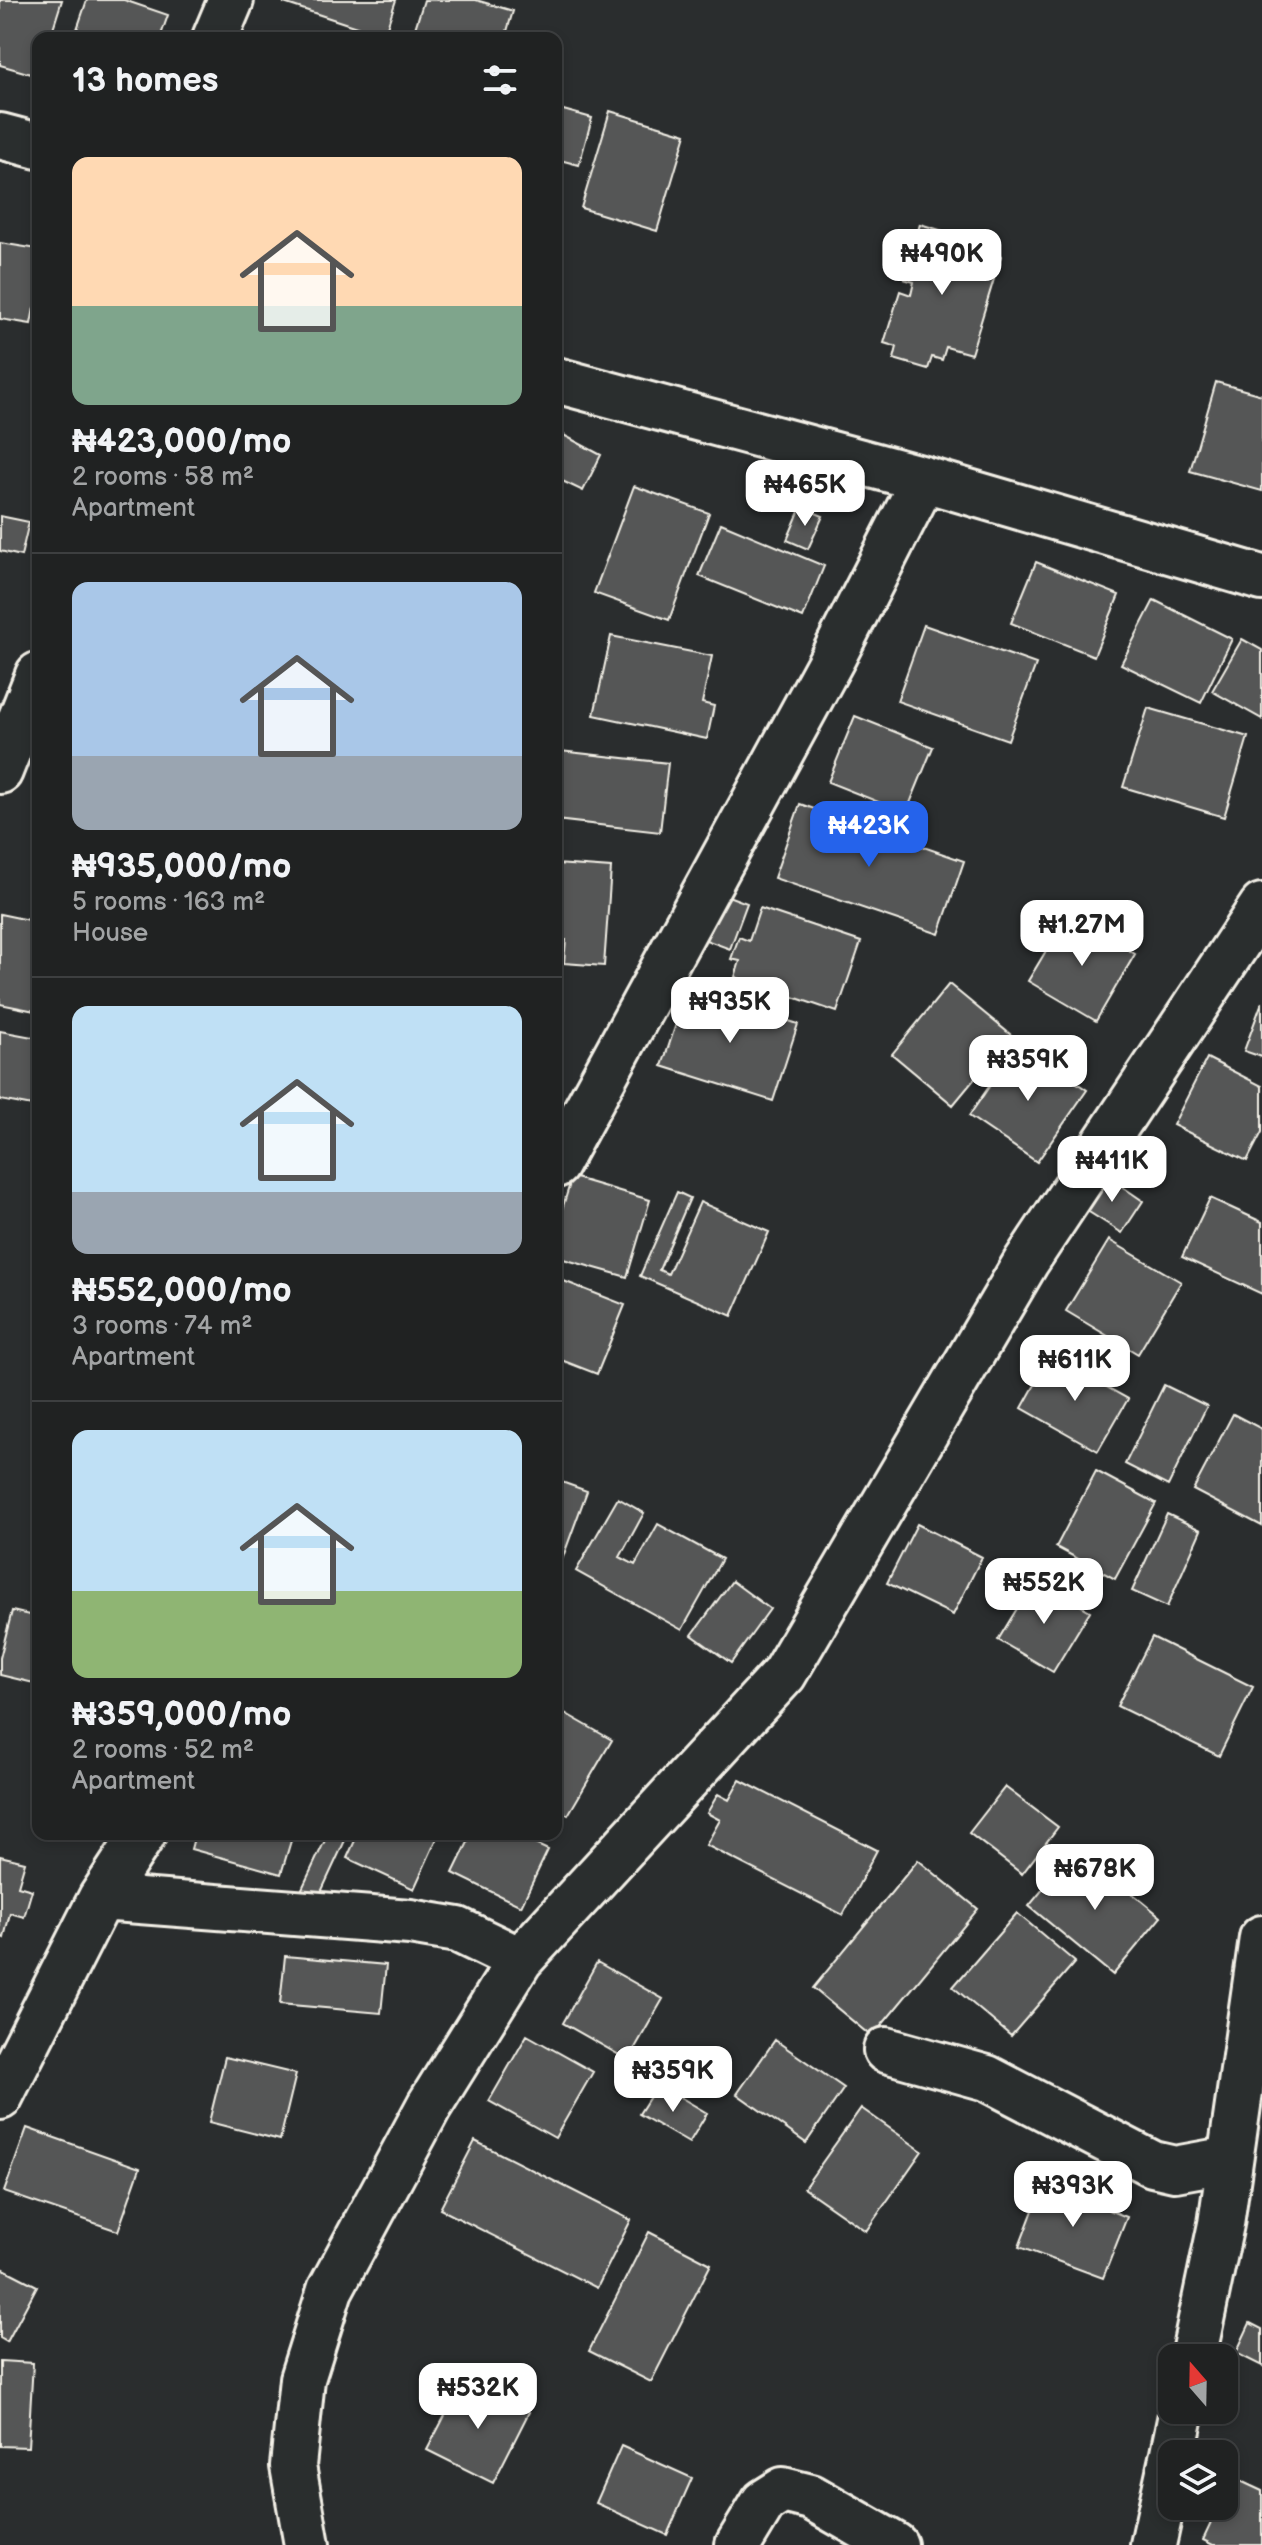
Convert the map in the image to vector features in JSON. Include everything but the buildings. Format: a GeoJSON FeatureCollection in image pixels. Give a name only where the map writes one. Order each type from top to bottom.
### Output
{"type":"FeatureCollection","features":[{"type":"Feature","properties":{"kind":"street"},"geometry":{"type":"LineString","coordinates":[[218,32],[231,0]]}},
{"type":"Feature","properties":{"kind":"street"},"geometry":{"type":"LineString","coordinates":[[0,136],[32,144]]}},
{"type":"Feature","properties":{"kind":"street"},"geometry":{"type":"LineString","coordinates":[[562,382],[924,479],[1262,578]]}},
{"type":"Feature","properties":{"kind":"street"},"geometry":{"type":"LineString","coordinates":[[562,1154],[833,657],[924,479]]}},
{"type":"Feature","properties":{"kind":"street"},"geometry":{"type":"LineString","coordinates":[[0,771],[32,690]]}},
{"type":"Feature","properties":{"kind":"street"},"geometry":{"type":"LineString","coordinates":[[307,2545],[293,2466],[302,2379],[330,2290],[429,2106],[520,1960],[784,1674],[1026,1262],[1262,906]]}},
{"type":"Feature","properties":{"kind":"street"},"geometry":{"type":"LineString","coordinates":[[0,2097],[101,1898],[139,1840]]}},
{"type":"Feature","properties":{"kind":"street"},"geometry":{"type":"LineString","coordinates":[[101,1898],[410,1922],[458,1930],[520,1960]]}},
{"type":"Feature","properties":{"kind":"street"},"geometry":{"type":"LineString","coordinates":[[1196,2344],[1221,2224],[1262,1938]]}},
{"type":"Feature","properties":{"kind":"street"},"geometry":{"type":"LineString","coordinates":[[886,2050],[987,2078],[1153,2164],[1175,2169],[1230,2159]]}},
{"type":"Feature","properties":{"kind":"street"},"geometry":{"type":"LineString","coordinates":[[738,2545],[764,2502],[783,2490],[811,2497],[895,2545]]}},
{"type":"Feature","properties":{"kind":"street"},"geometry":{"type":"LineString","coordinates":[[1153,2545],[1158,2520]]}}]}
